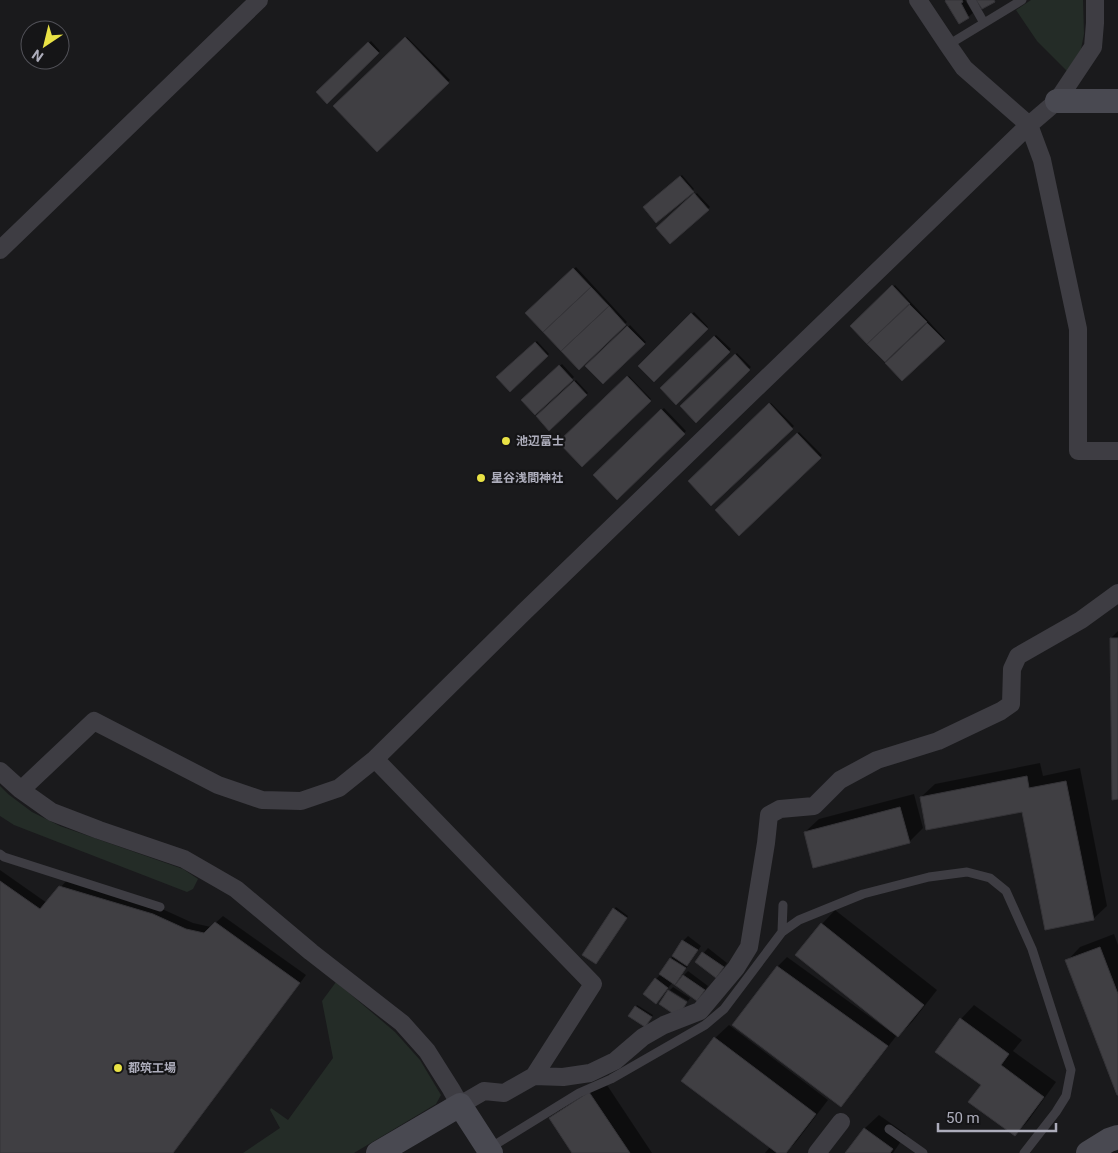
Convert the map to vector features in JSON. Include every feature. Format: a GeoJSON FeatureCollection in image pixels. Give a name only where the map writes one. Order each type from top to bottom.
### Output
{"type":"FeatureCollection","features":[{"type":"Feature","properties":{"kind":"street"},"geometry":{"type":"LineString","coordinates":[[0,250],[259,0]]}},
{"type":"Feature","properties":{"kind":"street"},"geometry":{"type":"LineString","coordinates":[[918,0],[964,68],[1029,126],[1042,160],[1078,329],[1078,451],[1118,451]]}},
{"type":"Feature","properties":{"kind":"street"},"geometry":{"type":"LineString","coordinates":[[21,790],[94,721],[218,785],[262,800],[301,801],[339,788],[375,759],[524,612],[1057,101],[1093,47],[1095,0]]}},
{"type":"Feature","properties":{"kind":"street"},"geometry":{"type":"LineString","coordinates":[[1057,101],[1118,101]]}},
{"type":"Feature","properties":{"kind":"street"},"geometry":{"type":"LineString","coordinates":[[534,1076],[563,1076],[590,1073],[615,1061],[643,1037],[664,1025],[700,1011],[736,968],[749,947],[769,815],[780,809],[814,806],[840,780],[877,760],[938,741],[1001,711],[1011,704],[1012,669],[1018,656],[1081,620],[1118,594]]}},
{"type":"Feature","properties":{"kind":"street"},"geometry":{"type":"LineString","coordinates":[[375,759],[593,984],[534,1076],[504,1093],[484,1091],[378,1153]]}},
{"type":"Feature","properties":{"kind":"street"},"geometry":{"type":"LineString","coordinates":[[0,771],[21,790],[52,812],[184,859],[236,889],[311,952],[402,1023],[426,1051],[489,1151]]}},
{"type":"Feature","properties":{"kind":"street"},"geometry":{"type":"LineString","coordinates":[[818,1153],[841,1122]]}},
{"type":"Feature","properties":{"kind":"street"},"geometry":{"type":"LineString","coordinates":[[1088,1153],[1112,1143]]}},
{"type":"Feature","properties":{"kind":"lane"},"geometry":{"type":"LineString","coordinates":[[971,0],[984,23]]}},
{"type":"Feature","properties":{"kind":"lane"},"geometry":{"type":"LineString","coordinates":[[948,45],[1022,0]]}},
{"type":"Feature","properties":{"kind":"lane"},"geometry":{"type":"LineString","coordinates":[[0,854],[4,857],[160,907]]}},
{"type":"Feature","properties":{"kind":"lane"},"geometry":{"type":"LineString","coordinates":[[489,1151],[579,1093],[611,1079],[705,1025],[724,1009],[782,932],[799,920],[863,894],[929,877],[967,872],[990,878],[1006,891],[1032,949],[1071,1070],[1066,1096],[1024,1153]]}},
{"type":"Feature","properties":{"kind":"lane"},"geometry":{"type":"LineString","coordinates":[[782,932],[783,905]]}},
{"type":"Feature","properties":{"kind":"lane"},"geometry":{"type":"LineString","coordinates":[[889,1129],[923,1153]]}},
{"type":"Feature","properties":{"kind":"shaded area"},"geometry":{"type":"Polygon","coordinates":[[[1031,0],[1083,0],[1084,34],[1081,49],[1067,71],[1037,41],[1016,10],[1031,0]]]}},
{"type":"Feature","properties":{"kind":"shaded area"},"geometry":{"type":"Polygon","coordinates":[[[0,786],[32,812],[60,826],[183,869],[198,879],[193,889],[187,892],[14,825],[0,816],[0,786]]]}},
{"type":"Feature","properties":{"kind":"shaded area"},"geometry":{"type":"Polygon","coordinates":[[[336,982],[395,1032],[420,1060],[441,1095],[436,1104],[354,1153],[243,1153],[280,1128],[270,1110],[271,1108],[288,1120],[333,1058],[322,1001],[336,982]]]}},
{"type":"Feature","properties":{"kind":"building"},"geometry":{"type":"Polygon","coordinates":[[[946,0],[962,0],[963,2],[961,3],[969,18],[959,24],[946,0]]]}},
{"type":"Feature","properties":{"kind":"building"},"geometry":{"type":"Polygon","coordinates":[[[976,0],[994,0],[995,2],[982,9],[976,0]]]}},
{"type":"Feature","properties":{"kind":"building"},"geometry":{"type":"Polygon","coordinates":[[[405,37],[449,83],[377,152],[333,106],[405,37]]]}},
{"type":"Feature","properties":{"kind":"building"},"geometry":{"type":"Polygon","coordinates":[[[368,42],[379,53],[327,104],[316,92],[368,42]]]}},
{"type":"Feature","properties":{"kind":"building"},"geometry":{"type":"Polygon","coordinates":[[[680,176],[694,192],[656,223],[643,207],[680,176]]]}},
{"type":"Feature","properties":{"kind":"building"},"geometry":{"type":"Polygon","coordinates":[[[694,193],[709,210],[670,244],[656,228],[694,193]]]}},
{"type":"Feature","properties":{"kind":"building"},"geometry":{"type":"Polygon","coordinates":[[[573,268],[591,287],[543,332],[525,313],[573,268]]]}},
{"type":"Feature","properties":{"kind":"building"},"geometry":{"type":"Polygon","coordinates":[[[892,285],[910,304],[867,344],[850,326],[892,285]]]}},
{"type":"Feature","properties":{"kind":"building"},"geometry":{"type":"Polygon","coordinates":[[[591,287],[609,306],[561,351],[543,332],[591,287]]]}},
{"type":"Feature","properties":{"kind":"building"},"geometry":{"type":"Polygon","coordinates":[[[909,304],[927,322],[885,362],[867,344],[909,304]]]}},
{"type":"Feature","properties":{"kind":"building"},"geometry":{"type":"Polygon","coordinates":[[[609,306],[626,325],[579,370],[561,351],[609,306]]]}},
{"type":"Feature","properties":{"kind":"building"},"geometry":{"type":"Polygon","coordinates":[[[691,313],[708,329],[654,382],[638,366],[691,313]]]}},
{"type":"Feature","properties":{"kind":"building"},"geometry":{"type":"Polygon","coordinates":[[[927,323],[945,341],[902,381],[885,363],[927,323]]]}},
{"type":"Feature","properties":{"kind":"building"},"geometry":{"type":"Polygon","coordinates":[[[627,326],[645,344],[603,384],[585,366],[627,326]]]}},
{"type":"Feature","properties":{"kind":"building"},"geometry":{"type":"Polygon","coordinates":[[[714,336],[730,352],[676,405],[660,388],[714,336]]]}},
{"type":"Feature","properties":{"kind":"building"},"geometry":{"type":"Polygon","coordinates":[[[535,342],[548,356],[510,392],[496,377],[535,342]]]}},
{"type":"Feature","properties":{"kind":"building"},"geometry":{"type":"Polygon","coordinates":[[[735,354],[750,370],[696,423],[680,406],[735,354]]]}},
{"type":"Feature","properties":{"kind":"building"},"geometry":{"type":"Polygon","coordinates":[[[559,365],[573,380],[535,415],[521,400],[559,365]]]}},
{"type":"Feature","properties":{"kind":"building"},"geometry":{"type":"Polygon","coordinates":[[[627,376],[651,401],[582,467],[558,442],[627,376]]]}},
{"type":"Feature","properties":{"kind":"building"},"geometry":{"type":"Polygon","coordinates":[[[574,381],[587,395],[549,431],[536,416],[574,381]]]}},
{"type":"Feature","properties":{"kind":"building"},"geometry":{"type":"Polygon","coordinates":[[[769,403],[793,429],[711,506],[688,481],[769,403]]]}},
{"type":"Feature","properties":{"kind":"building"},"geometry":{"type":"Polygon","coordinates":[[[661,409],[685,434],[617,500],[593,475],[661,409]]]}},
{"type":"Feature","properties":{"kind":"building"},"geometry":{"type":"Polygon","coordinates":[[[797,433],[821,458],[739,536],[715,510],[797,433]]]}},
{"type":"Feature","properties":{"kind":"building"},"geometry":{"type":"Polygon","coordinates":[[[1110,638],[1118,638],[1118,799],[1112,800],[1110,638]]]}},
{"type":"Feature","properties":{"kind":"building"},"geometry":{"type":"Polygon","coordinates":[[[1027,776],[1029,788],[1066,781],[1094,920],[1045,930],[1022,812],[926,830],[920,797],[1027,776]]]}},
{"type":"Feature","properties":{"kind":"building"},"geometry":{"type":"Polygon","coordinates":[[[900,807],[910,843],[813,868],[804,832],[900,807]]]}},
{"type":"Feature","properties":{"kind":"building","name":"都筑工場"},"geometry":{"type":"Polygon","coordinates":[[[0,881],[40,909],[59,886],[153,914],[186,929],[204,933],[215,922],[300,983],[173,1153],[0,1153],[0,881]]]}},
{"type":"Feature","properties":{"kind":"building"},"geometry":{"type":"Polygon","coordinates":[[[613,908],[627,918],[596,964],[582,955],[613,908]]]}},
{"type":"Feature","properties":{"kind":"building"},"geometry":{"type":"Polygon","coordinates":[[[821,923],[924,1005],[898,1037],[795,955],[821,923]]]}},
{"type":"Feature","properties":{"kind":"building"},"geometry":{"type":"Polygon","coordinates":[[[682,940],[698,950],[687,966],[672,956],[682,940]]]}},
{"type":"Feature","properties":{"kind":"building"},"geometry":{"type":"Polygon","coordinates":[[[1100,947],[1118,994],[1118,1095],[1065,960],[1100,947]]]}},
{"type":"Feature","properties":{"kind":"building"},"geometry":{"type":"Polygon","coordinates":[[[702,952],[724,967],[716,978],[695,962],[702,952]]]}},
{"type":"Feature","properties":{"kind":"building"},"geometry":{"type":"Polygon","coordinates":[[[670,958],[686,968],[675,985],[659,974],[670,958]]]}},
{"type":"Feature","properties":{"kind":"building"},"geometry":{"type":"Polygon","coordinates":[[[777,966],[888,1046],[841,1107],[732,1025],[777,966]]]}},
{"type":"Feature","properties":{"kind":"building"},"geometry":{"type":"Polygon","coordinates":[[[683,975],[705,990],[697,1001],[675,985],[683,975]]]}},
{"type":"Feature","properties":{"kind":"building"},"geometry":{"type":"Polygon","coordinates":[[[655,978],[668,988],[656,1004],[643,994],[655,978]]]}},
{"type":"Feature","properties":{"kind":"building"},"geometry":{"type":"Polygon","coordinates":[[[668,990],[687,1002],[678,1017],[659,1004],[668,990]]]}},
{"type":"Feature","properties":{"kind":"building"},"geometry":{"type":"Polygon","coordinates":[[[635,1006],[652,1017],[645,1027],[628,1016],[635,1006]]]}},
{"type":"Feature","properties":{"kind":"building"},"geometry":{"type":"Polygon","coordinates":[[[960,1018],[1009,1054],[1001,1065],[1044,1097],[1015,1136],[968,1102],[981,1085],[935,1052],[960,1018]]]}},
{"type":"Feature","properties":{"kind":"building"},"geometry":{"type":"Polygon","coordinates":[[[714,1037],[816,1114],[786,1153],[777,1153],[681,1081],[714,1037]]]}},
{"type":"Feature","properties":{"kind":"building"},"geometry":{"type":"Polygon","coordinates":[[[589,1092],[630,1153],[572,1153],[549,1118],[589,1092]]]}},
{"type":"Feature","properties":{"kind":"building"},"geometry":{"type":"Polygon","coordinates":[[[864,1128],[893,1149],[890,1153],[845,1153],[864,1128]]]}},
{"type":"Feature","properties":{"kind":"place","name":"池辺富士"},"geometry":{"type":"Point","coordinates":[506,441]}},
{"type":"Feature","properties":{"kind":"place","name":"星谷浅間神社"},"geometry":{"type":"Point","coordinates":[481,478]}},
{"type":"Feature","properties":{"kind":"place","name":"都筑工場"},"geometry":{"type":"Point","coordinates":[118,1068]}}]}
